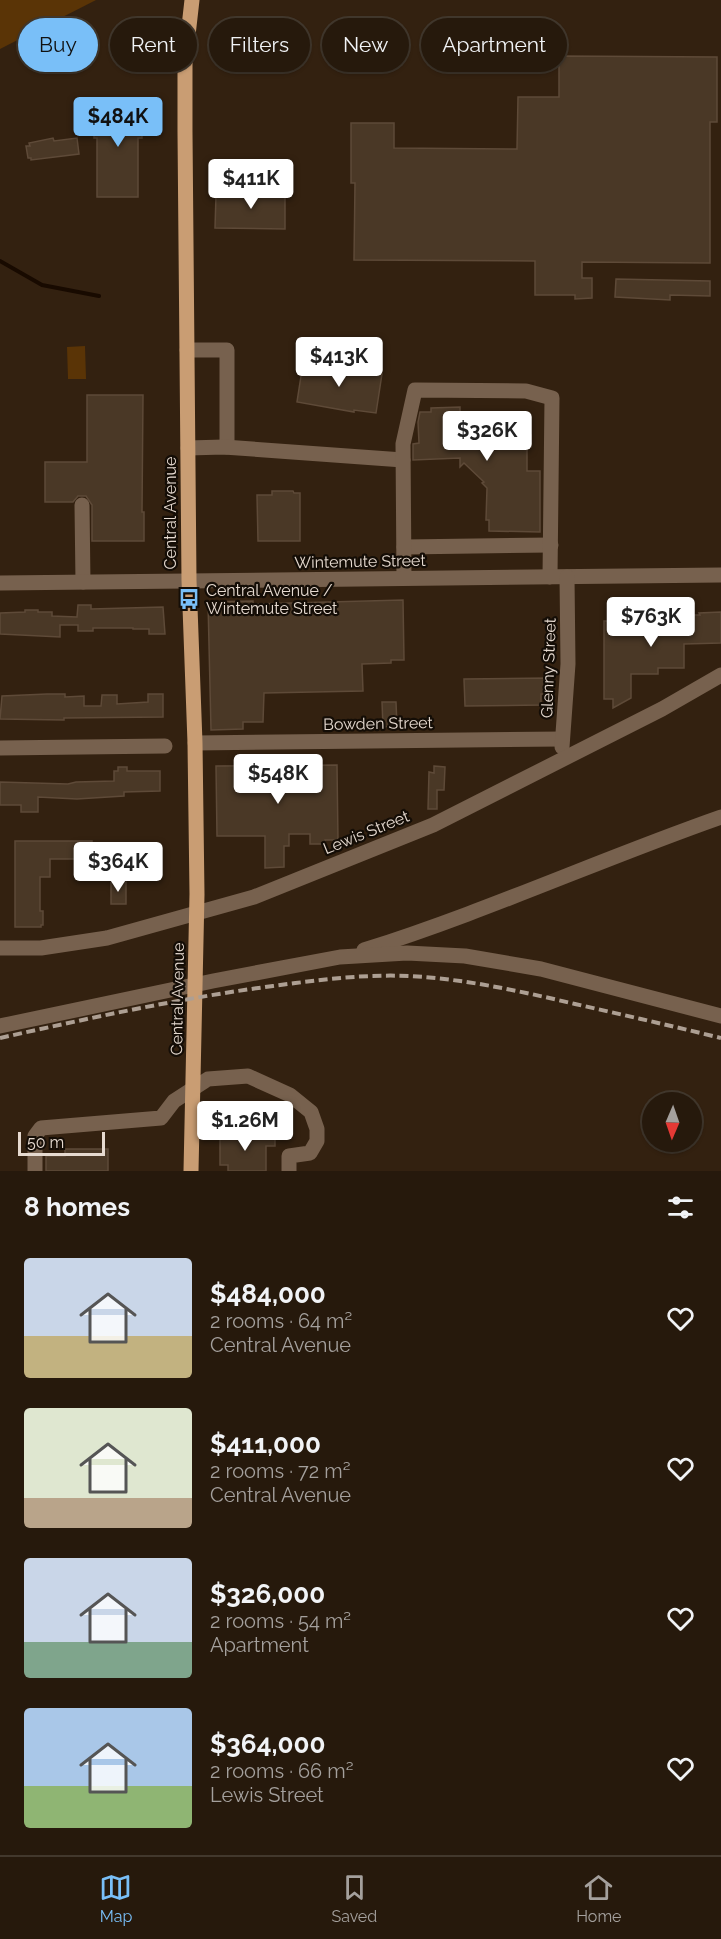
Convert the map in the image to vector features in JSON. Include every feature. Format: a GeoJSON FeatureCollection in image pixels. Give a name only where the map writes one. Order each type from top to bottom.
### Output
{"type":"FeatureCollection","features":[{"type":"Feature","properties":{"kind":"main road","name":"Central Avenue"},"geometry":{"type":"LineString","coordinates":[[190,18],[192,0]]}},
{"type":"Feature","properties":{"kind":"main road","name":"Central Avenue"},"geometry":{"type":"LineString","coordinates":[[185,72],[189,580],[195,743],[197,894],[192,1171]]}},
{"type":"Feature","properties":{"kind":"street"},"geometry":{"type":"LineString","coordinates":[[187,350],[227,350],[227,447]]}},
{"type":"Feature","properties":{"kind":"street"},"geometry":{"type":"LineString","coordinates":[[404,578],[403,444],[415,390],[526,392],[552,398],[550,577]]}},
{"type":"Feature","properties":{"kind":"street"},"geometry":{"type":"LineString","coordinates":[[188,448],[227,447],[403,460]]}},
{"type":"Feature","properties":{"kind":"street"},"geometry":{"type":"LineString","coordinates":[[82,505],[83,582]]}},
{"type":"Feature","properties":{"kind":"street"},"geometry":{"type":"LineString","coordinates":[[404,547],[551,545]]}},
{"type":"Feature","properties":{"kind":"street","name":"Wintemute Street"},"geometry":{"type":"LineString","coordinates":[[0,584],[721,575]]}},
{"type":"Feature","properties":{"kind":"street","name":"Glenny Street"},"geometry":{"type":"LineString","coordinates":[[561,761],[568,664],[567,577]]}},
{"type":"Feature","properties":{"kind":"street","name":"Lewis Street"},"geometry":{"type":"LineString","coordinates":[[0,948],[41,948],[107,938],[254,897],[433,825],[662,709],[721,675]]}},
{"type":"Feature","properties":{"kind":"street","name":"Bowden Street"},"geometry":{"type":"LineString","coordinates":[[195,743],[562,739]]}},
{"type":"Feature","properties":{"kind":"street"},"geometry":{"type":"LineString","coordinates":[[0,748],[165,746]]}},
{"type":"Feature","properties":{"kind":"street"},"geometry":{"type":"LineString","coordinates":[[340,957],[459,918],[608,858],[721,817]]}},
{"type":"Feature","properties":{"kind":"street"},"geometry":{"type":"LineString","coordinates":[[0,1026],[340,957],[408,953],[465,956],[541,969],[721,1016]]}},
{"type":"Feature","properties":{"kind":"street"},"geometry":{"type":"LineString","coordinates":[[35,1171],[35,1136],[41,1128],[161,1118],[174,1101],[208,1079],[248,1076],[290,1095],[311,1112],[317,1129],[317,1141],[310,1153],[289,1156],[289,1171]]}},
{"type":"Feature","properties":{"kind":"shaded area"},"geometry":{"type":"Polygon","coordinates":[[[0,0],[96,0],[61,18],[18,18],[18,40],[0,49],[0,0]]]}},
{"type":"Feature","properties":{"kind":"shaded area"},"geometry":{"type":"Polygon","coordinates":[[[85,346],[86,379],[68,379],[67,347],[85,346]]]}},
{"type":"Feature","properties":{"kind":"building"},"geometry":{"type":"Polygon","coordinates":[[[567,56],[717,57],[717,122],[710,122],[710,263],[582,262],[582,278],[592,278],[592,298],[575,299],[575,295],[535,295],[535,261],[354,260],[355,183],[351,183],[351,123],[394,123],[394,148],[517,149],[518,97],[559,97],[559,72],[567,72],[567,56]]]}},
{"type":"Feature","properties":{"kind":"building"},"geometry":{"type":"Polygon","coordinates":[[[109,102],[141,103],[142,138],[138,138],[138,197],[97,197],[97,138],[94,138],[94,104],[109,104],[109,102]]]}},
{"type":"Feature","properties":{"kind":"building"},"geometry":{"type":"Polygon","coordinates":[[[53,138],[54,141],[77,138],[79,154],[31,160],[28,158],[26,146],[30,146],[29,143],[53,138]]]}},
{"type":"Feature","properties":{"kind":"building"},"geometry":{"type":"Polygon","coordinates":[[[248,189],[285,190],[285,229],[215,228],[216,195],[248,193],[248,189]]]}},
{"type":"Feature","properties":{"kind":"building"},"geometry":{"type":"Polygon","coordinates":[[[616,279],[710,281],[710,296],[670,295],[670,300],[615,297],[616,279]]]}},
{"type":"Feature","properties":{"kind":"building"},"geometry":{"type":"Polygon","coordinates":[[[303,363],[382,374],[376,413],[354,410],[354,412],[297,402],[303,363]]]}},
{"type":"Feature","properties":{"kind":"building"},"geometry":{"type":"Polygon","coordinates":[[[87,395],[143,395],[142,512],[144,512],[144,541],[92,541],[92,505],[86,496],[78,496],[73,502],[45,502],[45,462],[87,462],[87,395]]]}},
{"type":"Feature","properties":{"kind":"building"},"geometry":{"type":"Polygon","coordinates":[[[460,407],[460,413],[516,412],[516,436],[531,435],[531,447],[527,447],[527,471],[540,471],[540,532],[489,531],[489,520],[486,520],[487,488],[482,483],[484,482],[464,463],[460,467],[460,458],[413,460],[413,444],[419,443],[420,412],[431,412],[431,408],[460,407]]]}},
{"type":"Feature","properties":{"kind":"building"},"geometry":{"type":"Polygon","coordinates":[[[272,491],[300,493],[300,541],[258,541],[257,495],[272,495],[272,491]]]}},
{"type":"Feature","properties":{"kind":"building"},"geometry":{"type":"Polygon","coordinates":[[[403,600],[404,660],[362,664],[363,691],[264,693],[263,722],[243,722],[243,729],[211,730],[208,602],[253,601],[253,604],[403,600]]]}},
{"type":"Feature","properties":{"kind":"building"},"geometry":{"type":"Polygon","coordinates":[[[78,605],[91,605],[91,609],[163,607],[165,634],[149,634],[149,629],[133,628],[93,628],[93,631],[78,631],[78,625],[60,625],[60,637],[0,634],[0,613],[38,610],[38,612],[52,612],[52,616],[77,617],[78,605]]]}},
{"type":"Feature","properties":{"kind":"building"},"geometry":{"type":"Polygon","coordinates":[[[721,612],[721,643],[684,644],[684,668],[658,668],[658,674],[631,674],[631,698],[613,708],[613,699],[604,699],[604,621],[657,621],[657,615],[700,615],[699,613],[721,612]]]}},
{"type":"Feature","properties":{"kind":"building"},"geometry":{"type":"Polygon","coordinates":[[[548,678],[548,694],[541,694],[541,705],[465,706],[464,679],[548,678]]]}},
{"type":"Feature","properties":{"kind":"building"},"geometry":{"type":"Polygon","coordinates":[[[65,694],[65,697],[84,696],[84,706],[101,706],[102,695],[117,695],[117,704],[148,702],[148,694],[163,694],[163,717],[0,719],[2,696],[65,694]]]}},
{"type":"Feature","properties":{"kind":"building"},"geometry":{"type":"Polygon","coordinates":[[[382,702],[396,702],[397,726],[383,727],[382,702]]]}},
{"type":"Feature","properties":{"kind":"building"},"geometry":{"type":"Polygon","coordinates":[[[337,765],[338,840],[325,840],[325,844],[310,844],[310,834],[289,834],[289,846],[284,846],[284,867],[265,868],[265,836],[217,836],[216,766],[337,765]]]}},
{"type":"Feature","properties":{"kind":"building"},"geometry":{"type":"Polygon","coordinates":[[[434,766],[445,767],[444,790],[437,790],[437,809],[428,809],[429,772],[434,773],[434,766]]]}},
{"type":"Feature","properties":{"kind":"building"},"geometry":{"type":"Polygon","coordinates":[[[118,767],[127,767],[127,771],[160,771],[160,791],[124,792],[124,796],[77,799],[38,797],[38,812],[21,812],[21,805],[0,805],[0,782],[68,784],[114,781],[114,771],[118,771],[118,767]]]}},
{"type":"Feature","properties":{"kind":"building"},"geometry":{"type":"Polygon","coordinates":[[[15,841],[92,841],[92,859],[50,859],[50,877],[40,877],[40,911],[43,911],[41,927],[15,927],[15,841]]]}},
{"type":"Feature","properties":{"kind":"building"},"geometry":{"type":"Polygon","coordinates":[[[111,882],[126,882],[126,904],[111,904],[111,882]]]}},
{"type":"Feature","properties":{"kind":"building"},"geometry":{"type":"Polygon","coordinates":[[[220,1136],[275,1136],[275,1146],[266,1146],[266,1171],[228,1171],[228,1165],[220,1165],[220,1136]]]}},
{"type":"Feature","properties":{"kind":"building"},"geometry":{"type":"Polygon","coordinates":[[[65,1149],[108,1149],[108,1171],[46,1171],[46,1156],[65,1156],[65,1149]]]}},
{"type":"Feature","properties":{"kind":"waterway"},"geometry":{"type":"LineString","coordinates":[[0,261],[42,285],[99,296]]}},
{"type":"Feature","properties":{"kind":"railway"},"geometry":{"type":"LineString","coordinates":[[0,1038],[204,996],[324,980],[392,976],[451,980],[492,986],[721,1038]]}},
{"type":"Feature","properties":{"kind":"place","name":"Central Avenue / Wintemute Street"},"geometry":{"type":"Point","coordinates":[189,599]}}]}
